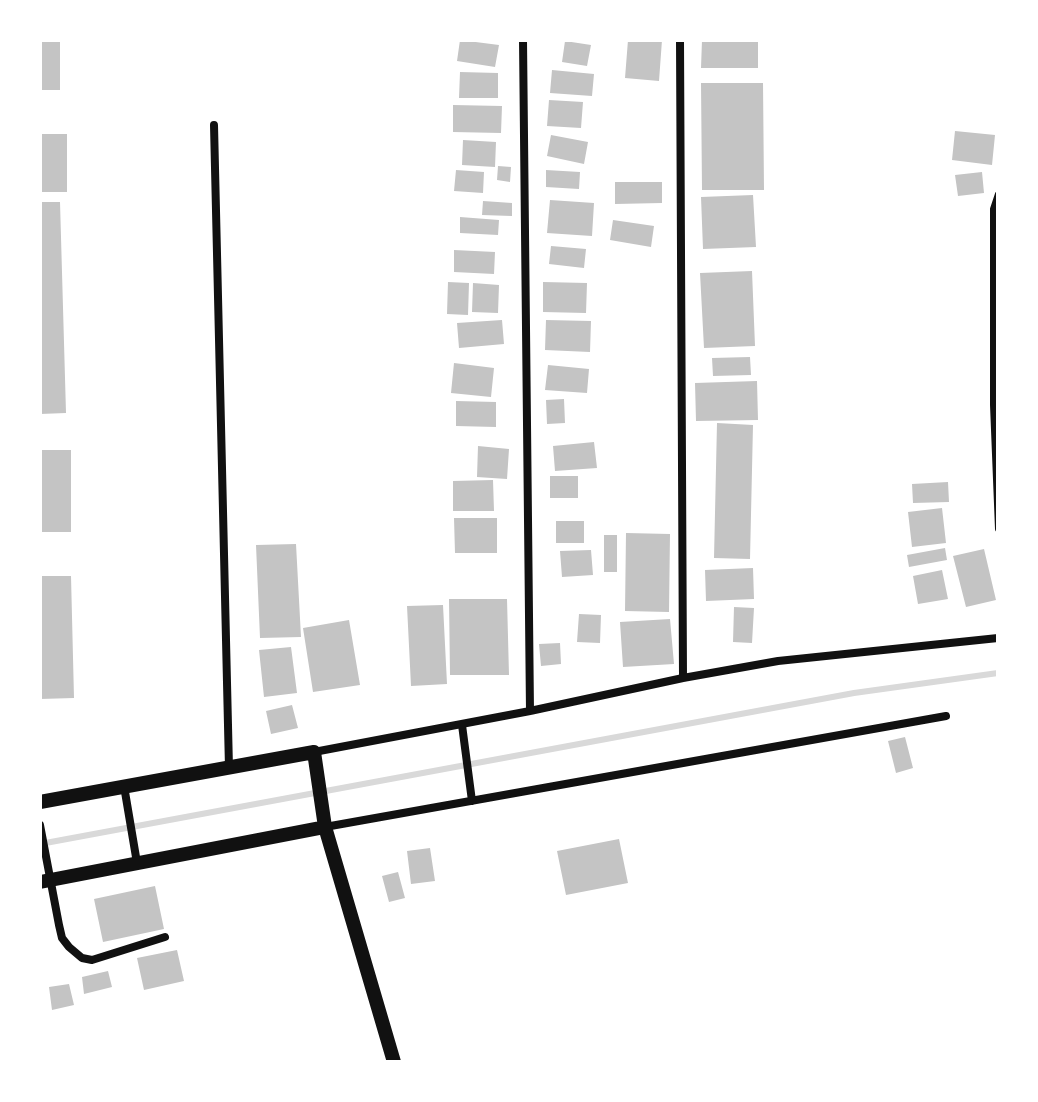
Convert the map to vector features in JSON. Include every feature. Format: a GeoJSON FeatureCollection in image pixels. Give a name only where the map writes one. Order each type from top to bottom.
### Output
{"type":"FeatureCollection","features":[{"type":"Feature","properties":{"kind":"street"},"geometry":{"type":"LineString","coordinates":[[523,40],[530,711]]}},
{"type":"Feature","properties":{"kind":"street"},"geometry":{"type":"LineString","coordinates":[[680,40],[683,678]]}},
{"type":"Feature","properties":{"kind":"street"},"geometry":{"type":"LineString","coordinates":[[214,125],[229,768]]}},
{"type":"Feature","properties":{"kind":"street"},"geometry":{"type":"LineString","coordinates":[[40,802],[462,725],[778,661],[998,638]]}},
{"type":"Feature","properties":{"kind":"street"},"geometry":{"type":"LineString","coordinates":[[46,877],[325,827],[472,796],[946,716]]}},
{"type":"Feature","properties":{"kind":"street"},"geometry":{"type":"LineString","coordinates":[[462,725],[472,796]]}},
{"type":"Feature","properties":{"kind":"street"},"geometry":{"type":"LineString","coordinates":[[314,752],[325,827],[394,1062]]}},
{"type":"Feature","properties":{"kind":"street"},"geometry":{"type":"LineString","coordinates":[[124,786],[136,859]]}},
{"type":"Feature","properties":{"kind":"street"},"geometry":{"type":"LineString","coordinates":[[40,825],[46,877],[62,938],[69,947],[82,958],[92,960],[165,937]]}},
{"type":"Feature","properties":{"kind":"lane"},"geometry":{"type":"LineString","coordinates":[[998,194],[993,209],[993,405],[998,529]]}},
{"type":"Feature","properties":{"kind":"building"},"geometry":{"type":"Polygon","coordinates":[[[40,40],[60,40],[60,90],[40,90],[40,40]]]}},
{"type":"Feature","properties":{"kind":"building"},"geometry":{"type":"Polygon","coordinates":[[[460,40],[499,45],[495,67],[457,61],[460,40]]]}},
{"type":"Feature","properties":{"kind":"building"},"geometry":{"type":"Polygon","coordinates":[[[628,40],[662,40],[659,81],[625,78],[628,40]]]}},
{"type":"Feature","properties":{"kind":"building"},"geometry":{"type":"Polygon","coordinates":[[[702,40],[758,40],[758,68],[701,68],[702,40]]]}},
{"type":"Feature","properties":{"kind":"building"},"geometry":{"type":"Polygon","coordinates":[[[565,41],[591,45],[587,66],[562,62],[565,41]]]}},
{"type":"Feature","properties":{"kind":"building"},"geometry":{"type":"Polygon","coordinates":[[[552,70],[594,74],[592,96],[550,93],[552,70]]]}},
{"type":"Feature","properties":{"kind":"building"},"geometry":{"type":"Polygon","coordinates":[[[460,72],[498,73],[498,98],[459,98],[460,72]]]}},
{"type":"Feature","properties":{"kind":"building"},"geometry":{"type":"Polygon","coordinates":[[[701,83],[763,83],[764,190],[702,190],[701,83]]]}},
{"type":"Feature","properties":{"kind":"building"},"geometry":{"type":"Polygon","coordinates":[[[549,100],[583,102],[581,128],[547,126],[549,100]]]}},
{"type":"Feature","properties":{"kind":"building"},"geometry":{"type":"Polygon","coordinates":[[[453,105],[502,106],[501,133],[453,132],[453,105]]]}},
{"type":"Feature","properties":{"kind":"building"},"geometry":{"type":"Polygon","coordinates":[[[955,131],[995,135],[992,165],[952,160],[955,131]]]}},
{"type":"Feature","properties":{"kind":"building"},"geometry":{"type":"Polygon","coordinates":[[[40,134],[67,134],[67,192],[40,192],[40,134]]]}},
{"type":"Feature","properties":{"kind":"building"},"geometry":{"type":"Polygon","coordinates":[[[551,135],[588,142],[584,164],[547,156],[551,135]]]}},
{"type":"Feature","properties":{"kind":"building"},"geometry":{"type":"Polygon","coordinates":[[[463,140],[496,142],[495,167],[462,165],[463,140]]]}},
{"type":"Feature","properties":{"kind":"building"},"geometry":{"type":"Polygon","coordinates":[[[498,166],[511,167],[510,182],[497,180],[498,166]]]}},
{"type":"Feature","properties":{"kind":"building"},"geometry":{"type":"Polygon","coordinates":[[[456,170],[484,172],[483,193],[454,191],[456,170]]]}},
{"type":"Feature","properties":{"kind":"building"},"geometry":{"type":"Polygon","coordinates":[[[546,170],[580,172],[579,189],[546,187],[546,170]]]}},
{"type":"Feature","properties":{"kind":"building"},"geometry":{"type":"Polygon","coordinates":[[[982,172],[984,193],[958,196],[955,175],[982,172]]]}},
{"type":"Feature","properties":{"kind":"building"},"geometry":{"type":"Polygon","coordinates":[[[615,182],[662,182],[662,203],[615,204],[615,182]]]}},
{"type":"Feature","properties":{"kind":"building"},"geometry":{"type":"Polygon","coordinates":[[[753,195],[756,247],[703,249],[701,197],[753,195]]]}},
{"type":"Feature","properties":{"kind":"building"},"geometry":{"type":"Polygon","coordinates":[[[550,200],[594,203],[592,236],[547,233],[550,200]]]}},
{"type":"Feature","properties":{"kind":"building"},"geometry":{"type":"Polygon","coordinates":[[[483,201],[512,203],[512,216],[482,215],[483,201]]]}},
{"type":"Feature","properties":{"kind":"building"},"geometry":{"type":"Polygon","coordinates":[[[40,202],[60,202],[66,413],[40,414],[40,202]]]}},
{"type":"Feature","properties":{"kind":"building"},"geometry":{"type":"Polygon","coordinates":[[[460,217],[499,220],[498,235],[460,233],[460,217]]]}},
{"type":"Feature","properties":{"kind":"building"},"geometry":{"type":"Polygon","coordinates":[[[613,220],[654,226],[651,247],[610,240],[613,220]]]}},
{"type":"Feature","properties":{"kind":"building"},"geometry":{"type":"Polygon","coordinates":[[[551,246],[586,249],[584,268],[549,264],[551,246]]]}},
{"type":"Feature","properties":{"kind":"building"},"geometry":{"type":"Polygon","coordinates":[[[454,250],[495,252],[494,274],[454,272],[454,250]]]}},
{"type":"Feature","properties":{"kind":"building"},"geometry":{"type":"Polygon","coordinates":[[[752,271],[755,346],[704,348],[700,273],[752,271]]]}},
{"type":"Feature","properties":{"kind":"building"},"geometry":{"type":"Polygon","coordinates":[[[448,282],[469,283],[468,315],[447,314],[448,282]]]}},
{"type":"Feature","properties":{"kind":"building"},"geometry":{"type":"Polygon","coordinates":[[[543,282],[587,283],[586,313],[543,312],[543,282]]]}},
{"type":"Feature","properties":{"kind":"building"},"geometry":{"type":"Polygon","coordinates":[[[473,283],[499,285],[498,313],[472,312],[473,283]]]}},
{"type":"Feature","properties":{"kind":"building"},"geometry":{"type":"Polygon","coordinates":[[[502,320],[504,344],[459,348],[457,323],[502,320]]]}},
{"type":"Feature","properties":{"kind":"building"},"geometry":{"type":"Polygon","coordinates":[[[546,320],[591,321],[590,352],[545,350],[546,320]]]}},
{"type":"Feature","properties":{"kind":"building"},"geometry":{"type":"Polygon","coordinates":[[[750,357],[751,375],[713,376],[712,358],[750,357]]]}},
{"type":"Feature","properties":{"kind":"building"},"geometry":{"type":"Polygon","coordinates":[[[454,363],[494,368],[491,397],[451,393],[454,363]]]}},
{"type":"Feature","properties":{"kind":"building"},"geometry":{"type":"Polygon","coordinates":[[[548,365],[589,369],[587,393],[545,390],[548,365]]]}},
{"type":"Feature","properties":{"kind":"building"},"geometry":{"type":"Polygon","coordinates":[[[757,381],[758,420],[696,421],[695,383],[757,381]]]}},
{"type":"Feature","properties":{"kind":"building"},"geometry":{"type":"Polygon","coordinates":[[[564,399],[565,423],[547,424],[546,400],[564,399]]]}},
{"type":"Feature","properties":{"kind":"building"},"geometry":{"type":"Polygon","coordinates":[[[456,401],[496,402],[496,427],[456,426],[456,401]]]}},
{"type":"Feature","properties":{"kind":"building"},"geometry":{"type":"Polygon","coordinates":[[[717,423],[753,425],[750,559],[714,558],[717,423]]]}},
{"type":"Feature","properties":{"kind":"building"},"geometry":{"type":"Polygon","coordinates":[[[594,442],[597,468],[555,471],[553,446],[594,442]]]}},
{"type":"Feature","properties":{"kind":"building"},"geometry":{"type":"Polygon","coordinates":[[[478,446],[509,449],[507,479],[477,477],[478,446]]]}},
{"type":"Feature","properties":{"kind":"building"},"geometry":{"type":"Polygon","coordinates":[[[40,450],[71,450],[71,532],[40,532],[40,450]]]}},
{"type":"Feature","properties":{"kind":"building"},"geometry":{"type":"Polygon","coordinates":[[[550,476],[578,476],[578,498],[550,498],[550,476]]]}},
{"type":"Feature","properties":{"kind":"building"},"geometry":{"type":"Polygon","coordinates":[[[493,480],[494,511],[453,511],[453,481],[493,480]]]}},
{"type":"Feature","properties":{"kind":"building"},"geometry":{"type":"Polygon","coordinates":[[[948,482],[949,502],[913,503],[912,484],[948,482]]]}},
{"type":"Feature","properties":{"kind":"building"},"geometry":{"type":"Polygon","coordinates":[[[942,508],[946,543],[912,547],[908,512],[942,508]]]}},
{"type":"Feature","properties":{"kind":"building"},"geometry":{"type":"Polygon","coordinates":[[[454,518],[497,518],[497,553],[455,553],[454,518]]]}},
{"type":"Feature","properties":{"kind":"building"},"geometry":{"type":"Polygon","coordinates":[[[556,521],[584,521],[584,543],[556,543],[556,521]]]}},
{"type":"Feature","properties":{"kind":"building"},"geometry":{"type":"Polygon","coordinates":[[[626,533],[670,534],[669,612],[625,611],[626,533]]]}},
{"type":"Feature","properties":{"kind":"building"},"geometry":{"type":"Polygon","coordinates":[[[604,535],[617,535],[617,572],[604,572],[604,535]]]}},
{"type":"Feature","properties":{"kind":"building"},"geometry":{"type":"Polygon","coordinates":[[[296,544],[301,637],[260,638],[256,545],[296,544]]]}},
{"type":"Feature","properties":{"kind":"building"},"geometry":{"type":"Polygon","coordinates":[[[945,548],[947,560],[909,567],[907,555],[945,548]]]}},
{"type":"Feature","properties":{"kind":"building"},"geometry":{"type":"Polygon","coordinates":[[[984,549],[996,600],[966,607],[953,556],[984,549]]]}},
{"type":"Feature","properties":{"kind":"building"},"geometry":{"type":"Polygon","coordinates":[[[591,550],[593,575],[562,577],[560,551],[591,550]]]}},
{"type":"Feature","properties":{"kind":"building"},"geometry":{"type":"Polygon","coordinates":[[[753,568],[754,599],[706,601],[705,570],[753,568]]]}},
{"type":"Feature","properties":{"kind":"building"},"geometry":{"type":"Polygon","coordinates":[[[942,570],[948,599],[918,604],[913,576],[942,570]]]}},
{"type":"Feature","properties":{"kind":"building"},"geometry":{"type":"Polygon","coordinates":[[[40,576],[71,576],[74,698],[40,699],[40,576]]]}},
{"type":"Feature","properties":{"kind":"building"},"geometry":{"type":"Polygon","coordinates":[[[449,599],[507,599],[509,675],[450,675],[449,599]]]}},
{"type":"Feature","properties":{"kind":"building"},"geometry":{"type":"Polygon","coordinates":[[[443,605],[447,684],[411,686],[407,606],[443,605]]]}},
{"type":"Feature","properties":{"kind":"building"},"geometry":{"type":"Polygon","coordinates":[[[734,607],[754,608],[752,643],[733,642],[734,607]]]}},
{"type":"Feature","properties":{"kind":"building"},"geometry":{"type":"Polygon","coordinates":[[[579,614],[601,615],[600,643],[577,642],[579,614]]]}},
{"type":"Feature","properties":{"kind":"building"},"geometry":{"type":"Polygon","coordinates":[[[670,619],[674,664],[623,667],[620,622],[670,619]]]}},
{"type":"Feature","properties":{"kind":"building"},"geometry":{"type":"Polygon","coordinates":[[[349,620],[360,685],[313,692],[303,628],[349,620]]]}},
{"type":"Feature","properties":{"kind":"building"},"geometry":{"type":"Polygon","coordinates":[[[560,643],[561,664],[541,666],[539,644],[560,643]]]}},
{"type":"Feature","properties":{"kind":"building"},"geometry":{"type":"Polygon","coordinates":[[[291,647],[297,693],[264,697],[259,650],[291,647]]]}},
{"type":"Feature","properties":{"kind":"building"},"geometry":{"type":"Polygon","coordinates":[[[292,705],[298,728],[271,734],[266,711],[292,705]]]}},
{"type":"Feature","properties":{"kind":"building"},"geometry":{"type":"Polygon","coordinates":[[[905,737],[913,768],[896,773],[888,741],[905,737]]]}},
{"type":"Feature","properties":{"kind":"building"},"geometry":{"type":"Polygon","coordinates":[[[619,839],[628,883],[566,895],[557,851],[619,839]]]}},
{"type":"Feature","properties":{"kind":"building"},"geometry":{"type":"Polygon","coordinates":[[[430,848],[435,881],[411,884],[407,851],[430,848]]]}},
{"type":"Feature","properties":{"kind":"building"},"geometry":{"type":"Polygon","coordinates":[[[398,872],[405,898],[389,902],[382,876],[398,872]]]}},
{"type":"Feature","properties":{"kind":"building"},"geometry":{"type":"Polygon","coordinates":[[[155,886],[164,929],[103,942],[94,899],[155,886]]]}},
{"type":"Feature","properties":{"kind":"building"},"geometry":{"type":"Polygon","coordinates":[[[177,950],[184,981],[144,990],[137,958],[177,950]]]}},
{"type":"Feature","properties":{"kind":"building"},"geometry":{"type":"Polygon","coordinates":[[[108,971],[112,987],[84,994],[82,977],[108,971]]]}},
{"type":"Feature","properties":{"kind":"building"},"geometry":{"type":"Polygon","coordinates":[[[69,984],[74,1005],[52,1010],[49,987],[69,984]]]}},
{"type":"Feature","properties":{"kind":"waterway"},"geometry":{"type":"LineString","coordinates":[[40,844],[854,693],[998,673]]}}]}
